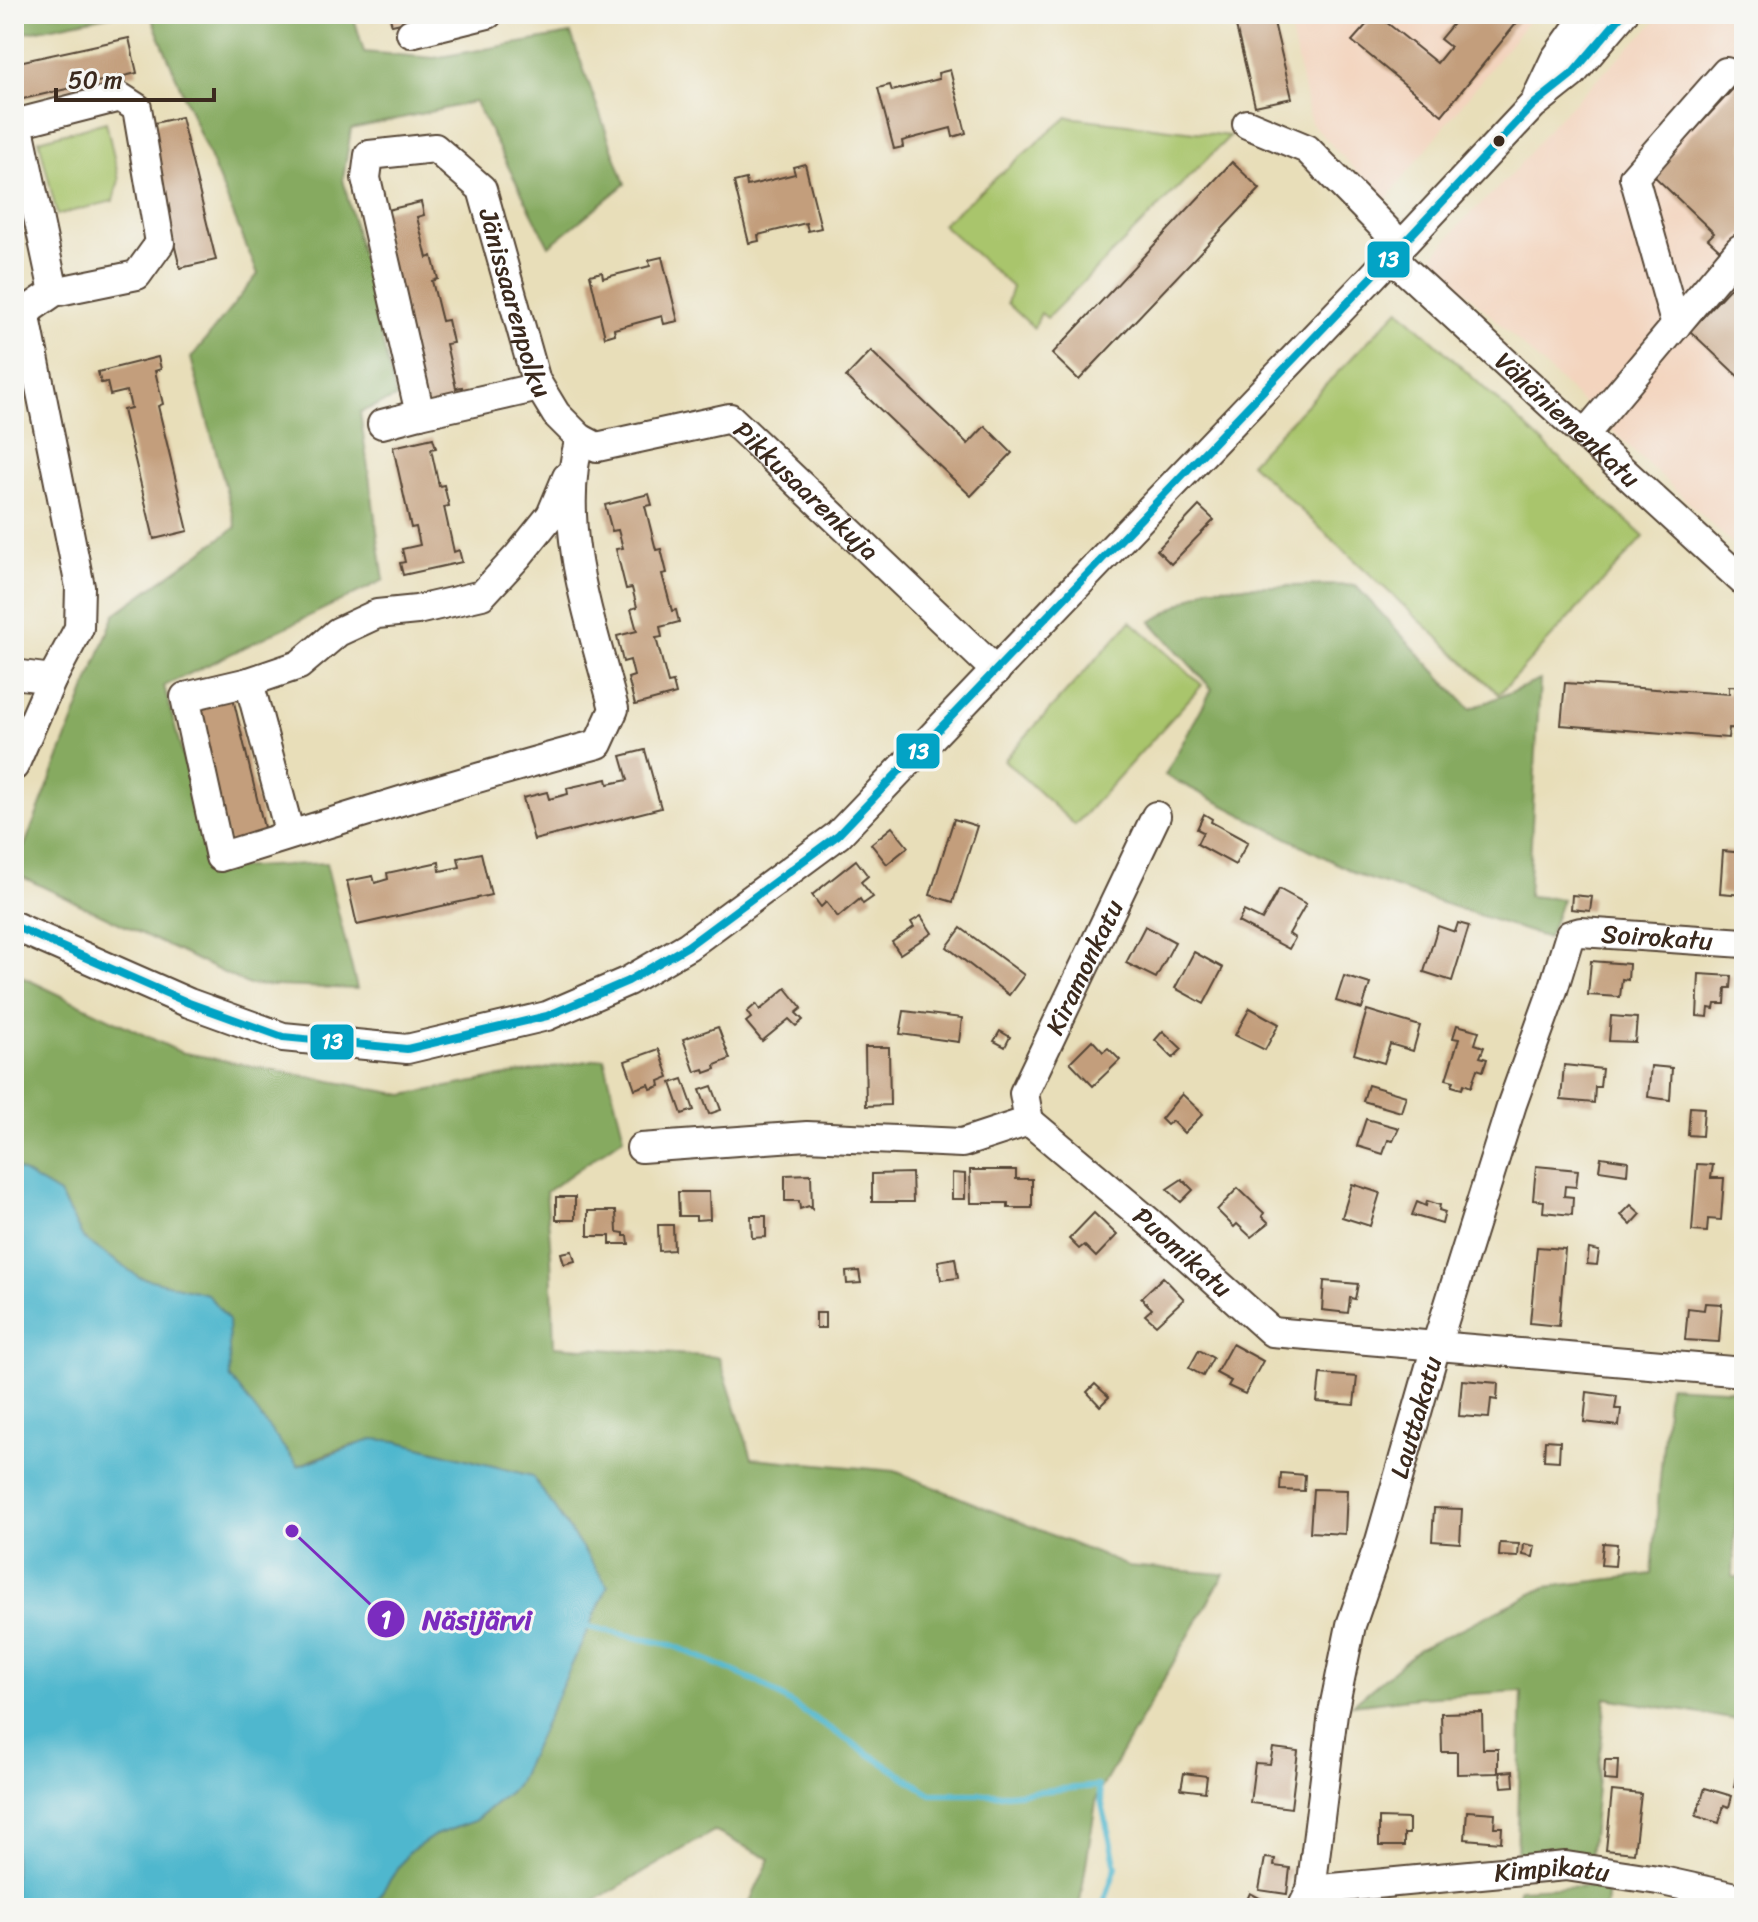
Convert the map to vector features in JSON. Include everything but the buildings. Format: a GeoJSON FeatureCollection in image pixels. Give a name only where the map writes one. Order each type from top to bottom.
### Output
{"type":"FeatureCollection","features":[{"type":"Feature","properties":{"kind":"street"},"geometry":{"type":"LineString","coordinates":[[411,33],[488,14]]}},
{"type":"Feature","properties":{"kind":"street"},"geometry":{"type":"LineString","coordinates":[[1533,105],[1555,59],[1587,14]]}},
{"type":"Feature","properties":{"kind":"street"},"geometry":{"type":"LineString","coordinates":[[14,926],[189,1003],[283,1037],[407,1049],[547,1016],[628,981],[688,946],[838,835],[1533,105],[1572,74],[1623,14]]}},
{"type":"Feature","properties":{"kind":"street"},"geometry":{"type":"LineString","coordinates":[[1676,326],[1634,177],[1726,72]]}},
{"type":"Feature","properties":{"kind":"street"},"geometry":{"type":"LineString","coordinates":[[14,766],[52,679],[79,628],[80,587],[25,312],[54,292],[137,275],[160,243],[137,108],[120,97],[18,123],[54,292]]}},
{"type":"Feature","properties":{"kind":"street","name":"Vähäniemenkatu"},"geometry":{"type":"LineString","coordinates":[[1247,124],[1307,149],[1396,251],[1585,434],[1742,575]]}},
{"type":"Feature","properties":{"kind":"street","name":"Jänissaarenpolku"},"geometry":{"type":"LineString","coordinates":[[420,414],[366,178],[369,155],[435,148],[482,189],[539,387],[556,414],[580,438]]}},
{"type":"Feature","properties":{"kind":"street"},"geometry":{"type":"LineString","coordinates":[[1585,434],[1740,249]]}},
{"type":"Feature","properties":{"kind":"street"},"geometry":{"type":"LineString","coordinates":[[382,424],[539,387]]}},
{"type":"Feature","properties":{"kind":"street","name":"Pikkusaarenkuja"},"geometry":{"type":"LineString","coordinates":[[580,438],[597,447],[730,418],[996,671]]}},
{"type":"Feature","properties":{"kind":"street"},"geometry":{"type":"LineString","coordinates":[[572,465],[572,520],[584,592],[614,709],[598,744],[474,777],[220,857],[185,697],[249,682],[299,665],[338,632],[377,614],[417,610],[482,595],[551,515],[580,438]]}},
{"type":"Feature","properties":{"kind":"street"},"geometry":{"type":"LineString","coordinates":[[14,674],[52,679]]}},
{"type":"Feature","properties":{"kind":"street"},"geometry":{"type":"LineString","coordinates":[[249,682],[290,835]]}},
{"type":"Feature","properties":{"kind":"street","name":"Kiramonkatu"},"geometry":{"type":"LineString","coordinates":[[1029,1121],[1024,1093],[1156,816]]}},
{"type":"Feature","properties":{"kind":"street","name":"Soirokatu"},"geometry":{"type":"LineString","coordinates":[[1570,935],[1581,932],[1744,943]]}},
{"type":"Feature","properties":{"kind":"street","name":"Lauttakatu"},"geometry":{"type":"LineString","coordinates":[[1307,1899],[1333,1713],[1351,1625],[1380,1541],[1436,1346],[1512,1104],[1570,935]]}},
{"type":"Feature","properties":{"kind":"street"},"geometry":{"type":"LineString","coordinates":[[641,1148],[807,1136],[962,1143],[1029,1121]]}},
{"type":"Feature","properties":{"kind":"street","name":"Puomikatu"},"geometry":{"type":"LineString","coordinates":[[1029,1121],[1148,1221],[1272,1332],[1744,1372]]}},
{"type":"Feature","properties":{"kind":"street","name":"Kimpikatu"},"geometry":{"type":"LineString","coordinates":[[1307,1899],[1566,1866],[1658,1880],[1744,1899]]}},
{"type":"Feature","properties":{"kind":"shaded area"},"geometry":{"type":"Polygon","coordinates":[[[1287,14],[1534,14],[1385,201],[1311,123],[1287,14]]]}},
{"type":"Feature","properties":{"kind":"shaded area"},"geometry":{"type":"Polygon","coordinates":[[[1663,14],[1744,14],[1744,555],[1431,259],[1463,221],[1511,175],[1554,122],[1663,14]]]}},
{"type":"Feature","properties":{"kind":"green space"},"geometry":{"type":"Polygon","coordinates":[[[14,14],[117,14],[14,35],[14,14]]]}},
{"type":"Feature","properties":{"kind":"green space"},"geometry":{"type":"Polygon","coordinates":[[[150,14],[353,14],[364,52],[434,58],[571,34],[625,184],[549,246],[475,102],[351,129],[343,179],[396,398],[360,412],[384,580],[164,686],[213,869],[326,863],[357,989],[249,985],[14,873],[115,614],[236,527],[191,358],[258,274],[150,14]]]}},
{"type":"Feature","properties":{"kind":"green space"},"geometry":{"type":"Polygon","coordinates":[[[1067,117],[1230,136],[1047,318],[1041,313],[1034,328],[1007,303],[1012,287],[942,224],[1067,117]]]}},
{"type":"Feature","properties":{"kind":"green space"},"geometry":{"type":"Polygon","coordinates":[[[106,122],[119,180],[113,201],[57,215],[39,140],[106,122]]]}},
{"type":"Feature","properties":{"kind":"green space"},"geometry":{"type":"Polygon","coordinates":[[[1399,309],[1644,537],[1499,694],[1250,463],[1399,309]]]}},
{"type":"Feature","properties":{"kind":"green space"},"geometry":{"type":"Polygon","coordinates":[[[1355,585],[1470,709],[1540,680],[1528,896],[1562,899],[1548,938],[1363,877],[1165,775],[1212,689],[1151,622],[1209,587],[1355,585]]]}},
{"type":"Feature","properties":{"kind":"green space"},"geometry":{"type":"Polygon","coordinates":[[[1131,621],[1202,685],[1075,825],[1004,760],[1131,621]]]}},
{"type":"Feature","properties":{"kind":"green space"},"geometry":{"type":"Polygon","coordinates":[[[14,973],[180,1052],[404,1095],[604,1058],[624,1137],[546,1192],[554,1346],[719,1357],[752,1458],[895,1471],[1127,1566],[1224,1574],[1097,1796],[1079,1908],[747,1908],[770,1859],[714,1831],[582,1908],[434,1908],[418,1900],[376,1903],[380,1908],[371,1908],[408,1853],[435,1835],[474,1821],[516,1786],[608,1586],[532,1476],[396,1441],[358,1444],[298,1466],[229,1377],[228,1319],[207,1295],[139,1277],[84,1239],[59,1194],[14,1167],[14,973]]]}},
{"type":"Feature","properties":{"kind":"green space"},"geometry":{"type":"Polygon","coordinates":[[[1668,1386],[1741,1390],[1733,1577],[1744,1578],[1744,1721],[1606,1698],[1590,1857],[1517,1858],[1522,1691],[1418,1697],[1352,1705],[1419,1649],[1546,1587],[1652,1574],[1668,1386]]]}},
{"type":"Feature","properties":{"kind":"green space"},"geometry":{"type":"Polygon","coordinates":[[[1608,1885],[1606,1908],[1518,1908],[1519,1889],[1608,1885]]]}},
{"type":"Feature","properties":{"kind":"water"},"geometry":{"type":"Polygon","coordinates":[[[14,1167],[59,1194],[84,1239],[139,1277],[207,1294],[228,1319],[230,1377],[298,1466],[373,1439],[396,1441],[532,1476],[608,1586],[516,1786],[474,1821],[435,1835],[408,1853],[371,1908],[14,1908],[14,1167]]]}},
{"type":"Feature","properties":{"kind":"waterway"},"geometry":{"type":"LineString","coordinates":[[588,1627],[672,1645],[758,1682],[931,1794],[1007,1794],[1098,1786],[1116,1867],[1102,1908]]}},
{"type":"Feature","properties":{"kind":"transit line","name":"13"},"geometry":{"type":"LineString","coordinates":[[14,926],[189,1003],[283,1037],[407,1049],[547,1016],[628,981],[688,946],[838,835],[1533,105],[1572,74],[1623,14]]}},
{"type":"Feature","properties":{"kind":"place","name":"Näsijärvi"},"geometry":{"type":"Point","coordinates":[292,1531]}}]}
